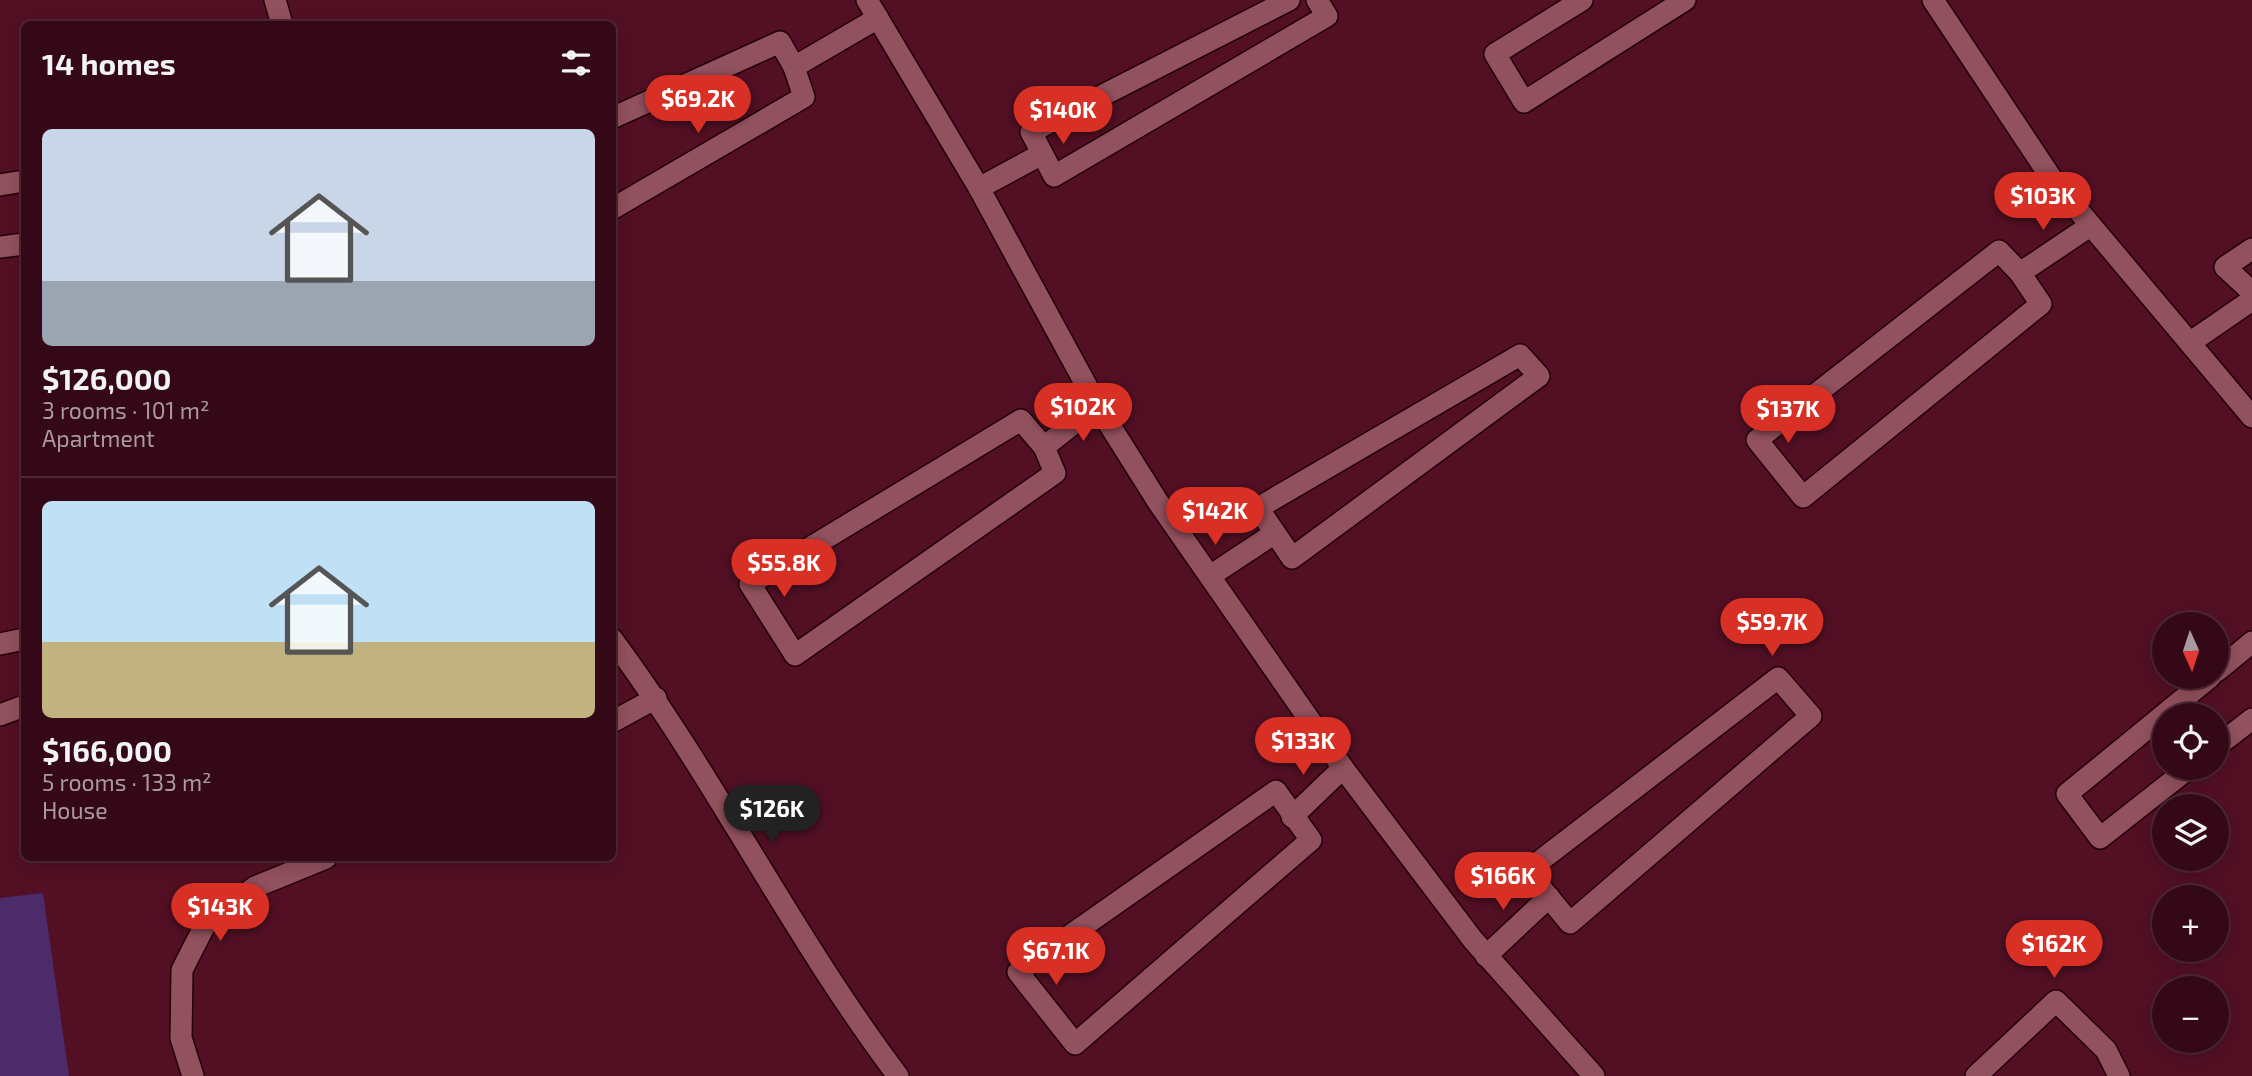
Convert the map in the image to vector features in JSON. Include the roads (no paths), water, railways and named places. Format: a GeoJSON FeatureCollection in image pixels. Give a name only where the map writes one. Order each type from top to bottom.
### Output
{"type":"FeatureCollection","features":[{"type":"Feature","properties":{"kind":"street"},"geometry":{"type":"LineString","coordinates":[[275,0],[281,21]]}},
{"type":"Feature","properties":{"kind":"street"},"geometry":{"type":"LineString","coordinates":[[867,0],[979,188],[1097,405],[1158,502],[1343,768],[1486,956],[1594,1076]]}},
{"type":"Feature","properties":{"kind":"street"},"geometry":{"type":"LineString","coordinates":[[1289,0],[1031,132],[1054,176],[1327,16],[1317,0]]}},
{"type":"Feature","properties":{"kind":"street"},"geometry":{"type":"LineString","coordinates":[[1582,0],[1494,54],[1524,102],[1685,0]]}},
{"type":"Feature","properties":{"kind":"street"},"geometry":{"type":"LineString","coordinates":[[1933,0],[2052,179],[2252,417]]}},
{"type":"Feature","properties":{"kind":"street"},"geometry":{"type":"LineString","coordinates":[[794,67],[878,19]]}},
{"type":"Feature","properties":{"kind":"street"},"geometry":{"type":"LineString","coordinates":[[616,116],[780,42],[794,67],[804,97],[616,207]]}},
{"type":"Feature","properties":{"kind":"street"},"geometry":{"type":"LineString","coordinates":[[979,188],[1042,154]]}},
{"type":"Feature","properties":{"kind":"street"},"geometry":{"type":"LineString","coordinates":[[0,184],[21,181]]}},
{"type":"Feature","properties":{"kind":"street"},"geometry":{"type":"LineString","coordinates":[[2020,273],[2090,226]]}},
{"type":"Feature","properties":{"kind":"street"},"geometry":{"type":"LineString","coordinates":[[0,247],[21,244]]}},
{"type":"Feature","properties":{"kind":"street"},"geometry":{"type":"LineString","coordinates":[[2252,249],[2225,267],[2252,292]]}},
{"type":"Feature","properties":{"kind":"street"},"geometry":{"type":"LineString","coordinates":[[1999,251],[2020,273],[2041,304],[1803,497],[1757,440],[1999,251]]}},
{"type":"Feature","properties":{"kind":"street"},"geometry":{"type":"LineString","coordinates":[[2191,342],[2252,300]]}},
{"type":"Feature","properties":{"kind":"street"},"geometry":{"type":"LineString","coordinates":[[1520,355],[1539,376],[1292,558],[1275,533],[1258,508],[1520,355]]}},
{"type":"Feature","properties":{"kind":"street"},"geometry":{"type":"LineString","coordinates":[[1044,447],[1097,405]]}},
{"type":"Feature","properties":{"kind":"street"},"geometry":{"type":"LineString","coordinates":[[1021,420],[1044,447],[1055,473],[795,655],[750,584],[1021,420]]}},
{"type":"Feature","properties":{"kind":"street"},"geometry":{"type":"LineString","coordinates":[[1210,576],[1275,533]]}},
{"type":"Feature","properties":{"kind":"street"},"geometry":{"type":"LineString","coordinates":[[0,644],[21,640]]}},
{"type":"Feature","properties":{"kind":"street"},"geometry":{"type":"LineString","coordinates":[[2230,660],[2252,642]]}},
{"type":"Feature","properties":{"kind":"street"},"geometry":{"type":"LineString","coordinates":[[616,644],[656,698],[856,1020],[898,1076]]}},
{"type":"Feature","properties":{"kind":"street"},"geometry":{"type":"LineString","coordinates":[[1779,678],[1811,716],[1570,923],[1549,897],[1527,871],[1779,678]]}},
{"type":"Feature","properties":{"kind":"street"},"geometry":{"type":"LineString","coordinates":[[2178,703],[2194,690]]}},
{"type":"Feature","properties":{"kind":"street"},"geometry":{"type":"LineString","coordinates":[[616,720],[656,698]]}},
{"type":"Feature","properties":{"kind":"street"},"geometry":{"type":"LineString","coordinates":[[0,715],[21,707]]}},
{"type":"Feature","properties":{"kind":"street"},"geometry":{"type":"LineString","coordinates":[[2229,737],[2252,719]]}},
{"type":"Feature","properties":{"kind":"street"},"geometry":{"type":"LineString","coordinates":[[2152,724],[2067,794],[2100,838],[2174,780]]}},
{"type":"Feature","properties":{"kind":"street"},"geometry":{"type":"LineString","coordinates":[[1293,817],[1343,768]]}},
{"type":"Feature","properties":{"kind":"street"},"geometry":{"type":"LineString","coordinates":[[1276,791],[1293,817],[1311,840],[1075,1044],[1018,972],[1276,791]]}},
{"type":"Feature","properties":{"kind":"street"},"geometry":{"type":"LineString","coordinates":[[193,1076],[181,1038],[182,970],[206,923],[255,887],[319,861]]}},
{"type":"Feature","properties":{"kind":"street"},"geometry":{"type":"LineString","coordinates":[[1486,956],[1549,897]]}},
{"type":"Feature","properties":{"kind":"street"},"geometry":{"type":"LineString","coordinates":[[1976,1076],[2056,1001],[2106,1050],[2119,1076]]}}]}
